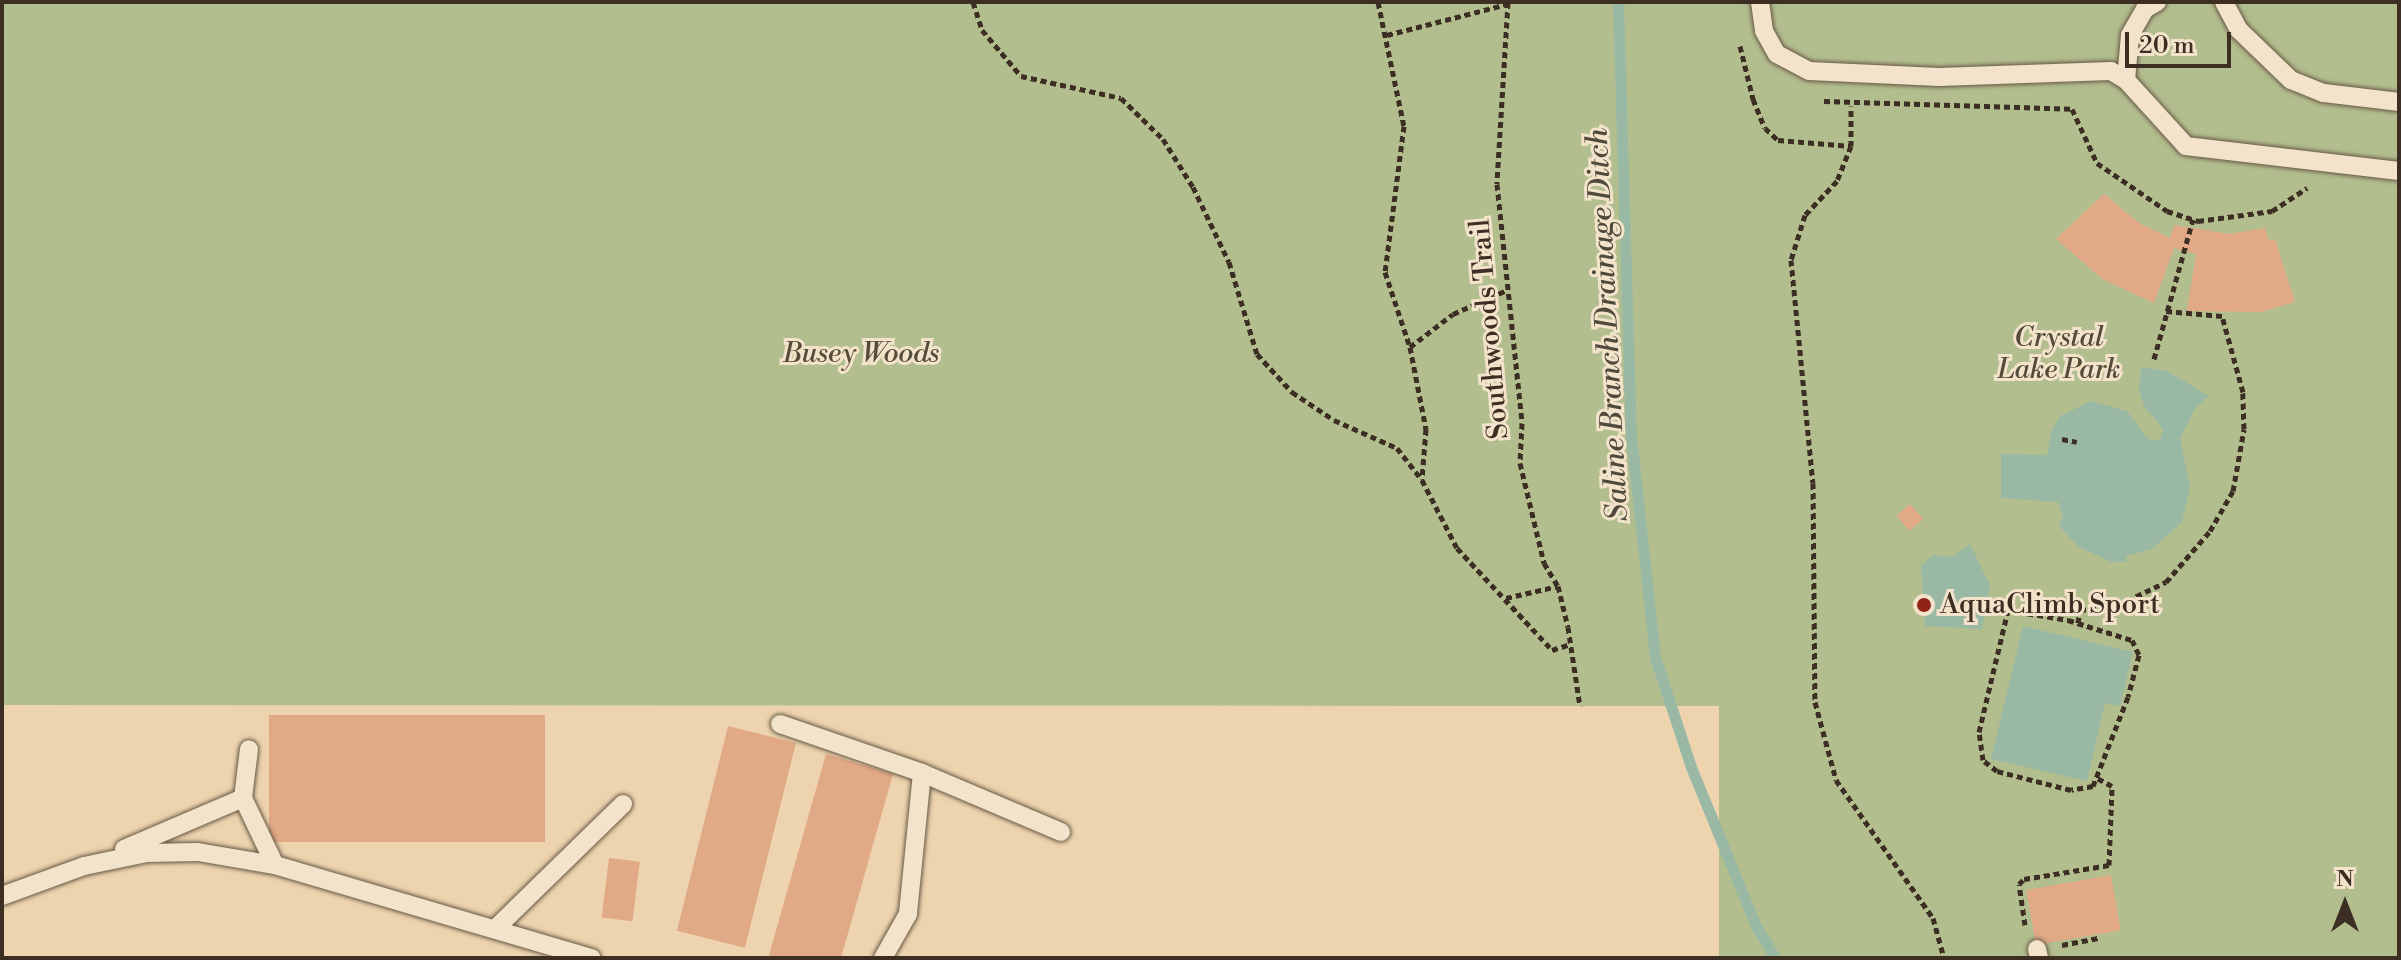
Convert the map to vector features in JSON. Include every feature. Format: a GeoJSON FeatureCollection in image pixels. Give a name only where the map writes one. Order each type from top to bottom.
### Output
{"type":"FeatureCollection","features":[{"type":"Feature","properties":{"kind":"lane"},"geometry":{"type":"LineString","coordinates":[[1760,2],[1764,31],[1777,54],[1809,71],[1939,77],[2111,71],[2126,80],[2170,133],[2204,152],[2399,171]]}},
{"type":"Feature","properties":{"kind":"lane"},"geometry":{"type":"LineString","coordinates":[[2126,80],[2130,35],[2145,9],[2157,2]]}},
{"type":"Feature","properties":{"kind":"lane"},"geometry":{"type":"LineString","coordinates":[[2224,2],[2248,40],[2291,80],[2324,93],[2399,102]]}},
{"type":"Feature","properties":{"kind":"lane"},"geometry":{"type":"LineString","coordinates":[[780,724],[922,773],[1061,832]]}},
{"type":"Feature","properties":{"kind":"lane"},"geometry":{"type":"LineString","coordinates":[[249,749],[243,798],[275,865]]}},
{"type":"Feature","properties":{"kind":"lane"},"geometry":{"type":"LineString","coordinates":[[883,958],[908,914],[922,773]]}},
{"type":"Feature","properties":{"kind":"lane"},"geometry":{"type":"LineString","coordinates":[[2,896],[84,866],[243,798]]}},
{"type":"Feature","properties":{"kind":"lane"},"geometry":{"type":"LineString","coordinates":[[495,929],[623,804]]}},
{"type":"Feature","properties":{"kind":"lane"},"geometry":{"type":"LineString","coordinates":[[84,866],[146,853],[185,852],[275,865],[495,929],[532,950],[592,958]]}},
{"type":"Feature","properties":{"kind":"path"},"geometry":{"type":"LineString","coordinates":[[973,2],[982,30],[1021,76],[1121,98],[1163,139],[1193,187],[1229,262],[1257,354],[1292,392],[1334,420],[1397,448],[1422,480],[1457,548],[1552,650],[1570,644]]}},
{"type":"Feature","properties":{"kind":"path"},"geometry":{"type":"LineString","coordinates":[[1378,2],[1404,126],[1385,272],[1410,347],[1426,429],[1422,480]]}},
{"type":"Feature","properties":{"kind":"path"},"geometry":{"type":"LineString","coordinates":[[1387,35],[1508,3]]}},
{"type":"Feature","properties":{"kind":"path","name":"Southwoods Trail"},"geometry":{"type":"LineString","coordinates":[[1508,3],[1497,184],[1522,423],[1520,463],[1544,563],[1558,586],[1580,706]]}},
{"type":"Feature","properties":{"kind":"path"},"geometry":{"type":"LineString","coordinates":[[1736,34],[1765,128],[1788,144],[1851,146]]}},
{"type":"Feature","properties":{"kind":"path"},"geometry":{"type":"LineString","coordinates":[[1813,100],[1851,106],[2072,109],[2097,163],[2167,211],[2193,219],[2225,220],[2272,211],[2308,187],[2324,189]]}},
{"type":"Feature","properties":{"kind":"path"},"geometry":{"type":"LineString","coordinates":[[1851,106],[1851,146],[1837,181],[1805,215],[1791,260],[1813,483],[1815,702],[1836,780],[1933,918],[1944,958]]}},
{"type":"Feature","properties":{"kind":"path"},"geometry":{"type":"LineString","coordinates":[[2154,359],[2193,219]]}},
{"type":"Feature","properties":{"kind":"path"},"geometry":{"type":"LineString","coordinates":[[1410,347],[1453,314],[1507,290]]}},
{"type":"Feature","properties":{"kind":"path"},"geometry":{"type":"LineString","coordinates":[[2078,623],[2080,610],[2118,605],[2166,582],[2201,543],[2233,491],[2244,429],[2243,392],[2222,316],[2166,311]]}},
{"type":"Feature","properties":{"kind":"path"},"geometry":{"type":"LineString","coordinates":[[2062,439],[2077,442]]}},
{"type":"Feature","properties":{"kind":"path"},"geometry":{"type":"LineString","coordinates":[[1505,599],[1558,586]]}},
{"type":"Feature","properties":{"kind":"path"},"geometry":{"type":"LineString","coordinates":[[2008,610],[2078,623],[2132,640],[2139,655],[2097,778],[2093,786],[2071,790],[1997,771],[1983,760],[1979,732],[2008,610]]}},
{"type":"Feature","properties":{"kind":"path"},"geometry":{"type":"LineString","coordinates":[[2097,778],[2112,786],[2109,865],[2024,879],[2019,884],[2030,950],[2038,954],[2099,938]]}},
{"type":"Feature","properties":{"kind":"green space","name":"Busey Woods"},"geometry":{"type":"Polygon","coordinates":[[[2,2],[2399,2],[2399,958],[1719,958],[1719,706],[2,705],[2,2]]]}},
{"type":"Feature","properties":{"kind":"shaded area"},"geometry":{"type":"Polygon","coordinates":[[[2141,367],[2167,371],[2209,396],[2195,409],[2180,438],[2190,487],[2182,522],[2152,549],[2127,556],[2126,562],[2111,562],[2079,547],[2058,525],[2063,518],[2058,502],[2001,498],[2001,454],[2047,455],[2051,432],[2060,416],[2091,401],[2127,411],[2148,439],[2160,440],[2163,429],[2144,406],[2139,389],[2141,367]]]}},
{"type":"Feature","properties":{"kind":"shaded area"},"geometry":{"type":"Polygon","coordinates":[[[1970,544],[1990,585],[1982,629],[1925,626],[1921,566],[1933,555],[1953,557],[1970,544]]]}},
{"type":"Feature","properties":{"kind":"shaded area"},"geometry":{"type":"Polygon","coordinates":[[[2023,626],[2133,652],[2120,706],[2105,703],[2087,781],[1991,759],[2023,626]]]}},
{"type":"Feature","properties":{"kind":"building"},"geometry":{"type":"Polygon","coordinates":[[[2104,194],[2139,223],[2170,238],[2175,225],[2229,234],[2265,228],[2269,241],[2275,239],[2295,302],[2261,312],[2187,311],[2196,254],[2174,248],[2154,303],[2104,280],[2056,239],[2104,194]]]}},
{"type":"Feature","properties":{"kind":"building"},"geometry":{"type":"Polygon","coordinates":[[[1910,504],[1923,519],[1910,531],[1896,516],[1910,504]]]}},
{"type":"Feature","properties":{"kind":"building"},"geometry":{"type":"Polygon","coordinates":[[[269,715],[545,715],[545,842],[269,842],[269,715]]]}},
{"type":"Feature","properties":{"kind":"building"},"geometry":{"type":"Polygon","coordinates":[[[728,726],[796,743],[745,948],[677,931],[728,726]]]}},
{"type":"Feature","properties":{"kind":"building"},"geometry":{"type":"Polygon","coordinates":[[[826,754],[893,774],[841,958],[778,958],[769,955],[826,754]]]}},
{"type":"Feature","properties":{"kind":"building"},"geometry":{"type":"Polygon","coordinates":[[[609,858],[640,862],[632,921],[602,918],[609,858]]]}},
{"type":"Feature","properties":{"kind":"building"},"geometry":{"type":"Polygon","coordinates":[[[2111,875],[2121,930],[2036,945],[2026,890],[2111,875]]]}},
{"type":"Feature","properties":{"kind":"waterway","name":"Saline Branch Drainage Ditch"},"geometry":{"type":"LineString","coordinates":[[1618,2],[1631,436],[1655,657],[1691,767],[1756,926],[1775,958]]}},
{"type":"Feature","properties":{"kind":"place","name":"AquaClimb Sport"},"geometry":{"type":"Point","coordinates":[1924,605]}},
{"type":"Feature","properties":{"kind":"park label","name":"Crystal Lake Park"},"geometry":{"type":"Point","coordinates":[2059,354]}}]}
